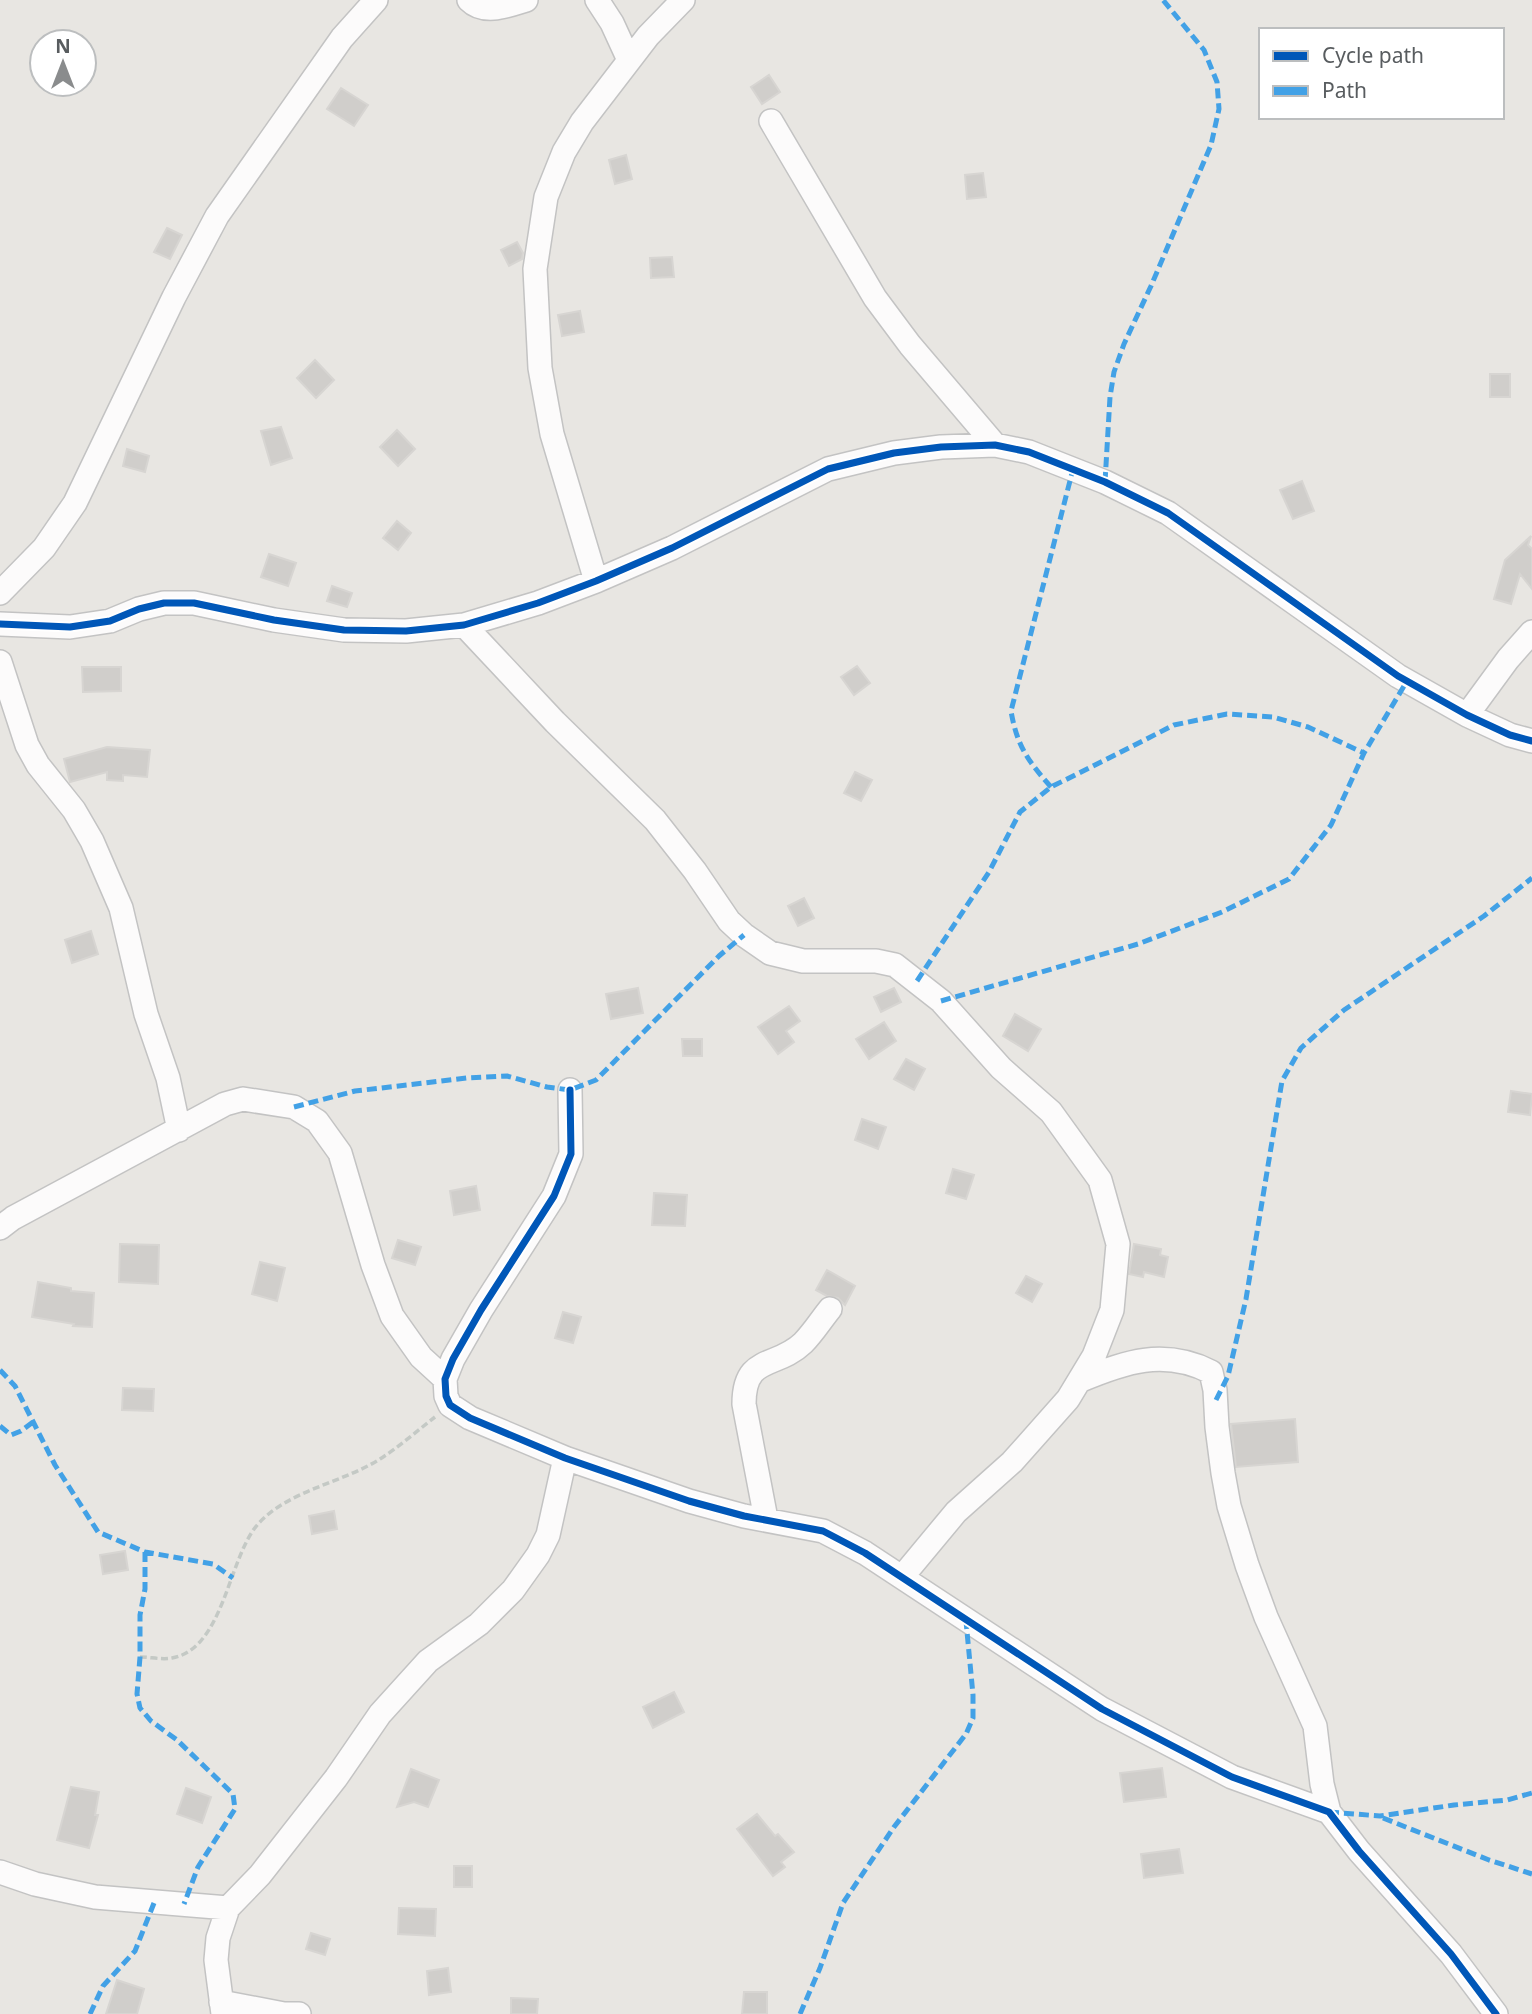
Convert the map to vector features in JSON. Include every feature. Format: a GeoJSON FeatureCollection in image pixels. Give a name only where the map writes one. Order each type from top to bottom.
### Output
{"type":"FeatureCollection","features":[{"type":"Feature","properties":{"kind":"street"},"geometry":{"type":"LineString","coordinates":[[0,593],[44,548],[75,503],[216,216],[342,38],[376,0]]}},
{"type":"Feature","properties":{"kind":"street"},"geometry":{"type":"LineString","coordinates":[[468,0],[476,6],[489,8],[526,0]]}},
{"type":"Feature","properties":{"kind":"street"},"geometry":{"type":"LineString","coordinates":[[597,0],[612,23],[629,60]]}},
{"type":"Feature","properties":{"kind":"street"},"geometry":{"type":"LineString","coordinates":[[596,581],[552,434],[540,368],[535,269],[546,197],[564,152],[582,122],[629,60],[682,0]]}},
{"type":"Feature","properties":{"kind":"street"},"geometry":{"type":"LineString","coordinates":[[771,121],[875,298],[910,345],[995,445]]}},
{"type":"Feature","properties":{"kind":"street"},"geometry":{"type":"LineString","coordinates":[[0,624],[70,627],[110,621],[139,609],[164,603],[194,603],[274,620],[344,630],[406,631],[464,625],[538,603],[596,581],[672,548],[828,470],[894,453],[941,447],[995,445],[1029,452],[1168,513],[1398,676],[1467,715],[1510,735],[1532,741]]}},
{"type":"Feature","properties":{"kind":"street"},"geometry":{"type":"LineString","coordinates":[[464,625],[555,722],[655,820],[695,871],[729,921],[744,935],[770,953],[803,961],[876,961],[895,965],[941,1001],[1001,1068],[1051,1112],[1100,1180],[1118,1244],[1112,1310],[1094,1356],[1068,1399],[1012,1462],[956,1512],[902,1577]]}},
{"type":"Feature","properties":{"kind":"street"},"geometry":{"type":"LineString","coordinates":[[1467,715],[1508,659],[1532,632]]}},
{"type":"Feature","properties":{"kind":"street"},"geometry":{"type":"LineString","coordinates":[[0,662],[27,745],[38,765],[74,810],[92,841],[121,908],[146,1014],[168,1078],[179,1130]]}},
{"type":"Feature","properties":{"kind":"street"},"geometry":{"type":"LineString","coordinates":[[570,1090],[571,1154],[554,1196],[481,1310],[445,1378],[446,1396],[450,1405],[470,1418],[565,1458],[689,1501],[823,1531],[865,1553],[1102,1709],[1232,1777],[1329,1812]]}},
{"type":"Feature","properties":{"kind":"street"},"geometry":{"type":"LineString","coordinates":[[0,1228],[37,1205],[225,1104],[243,1099],[294,1107],[317,1121],[340,1153],[373,1265],[392,1316],[421,1357],[445,1378]]}},
{"type":"Feature","properties":{"kind":"street"},"geometry":{"type":"LineString","coordinates":[[766,1519],[744,1404],[746,1378],[755,1369],[802,1345],[830,1309]]}},
{"type":"Feature","properties":{"kind":"street"},"geometry":{"type":"LineString","coordinates":[[1079,1381],[1123,1363],[1136,1361],[1181,1360],[1211,1372],[1216,1390],[1217,1427],[1229,1506],[1266,1617],[1315,1726],[1322,1784],[1329,1812],[1359,1851],[1451,1954],[1496,2014]]}},
{"type":"Feature","properties":{"kind":"street"},"geometry":{"type":"LineString","coordinates":[[299,2014],[222,2008],[216,1960],[218,1938],[228,1908],[260,1875],[336,1778],[380,1714],[428,1661],[479,1624],[513,1590],[538,1555],[548,1535],[565,1458]]}},
{"type":"Feature","properties":{"kind":"street"},"geometry":{"type":"LineString","coordinates":[[0,1872],[35,1884],[95,1897],[228,1908]]}},
{"type":"Feature","properties":{"kind":"path"},"geometry":{"type":"LineString","coordinates":[[140,1657],[170,1659],[186,1654],[200,1643],[233,1578],[243,1547],[258,1525],[274,1510],[379,1460],[450,1405]]}},
{"type":"Feature","properties":{"kind":"building"},"geometry":{"type":"Polygon","coordinates":[[[769,75],[780,92],[762,104],[751,87],[769,75]]]}},
{"type":"Feature","properties":{"kind":"building"},"geometry":{"type":"Polygon","coordinates":[[[341,88],[368,105],[354,126],[327,109],[341,88]]]}},
{"type":"Feature","properties":{"kind":"building"},"geometry":{"type":"Polygon","coordinates":[[[626,155],[632,179],[615,184],[609,160],[626,155]]]}},
{"type":"Feature","properties":{"kind":"building"},"geometry":{"type":"Polygon","coordinates":[[[983,173],[986,197],[967,199],[965,175],[983,173]]]}},
{"type":"Feature","properties":{"kind":"building"},"geometry":{"type":"Polygon","coordinates":[[[167,228],[182,235],[170,259],[154,252],[167,228]]]}},
{"type":"Feature","properties":{"kind":"building"},"geometry":{"type":"Polygon","coordinates":[[[517,242],[523,253],[522,259],[509,266],[501,250],[517,242]]]}},
{"type":"Feature","properties":{"kind":"building"},"geometry":{"type":"Polygon","coordinates":[[[672,257],[674,277],[651,278],[650,258],[672,257]]]}},
{"type":"Feature","properties":{"kind":"building"},"geometry":{"type":"Polygon","coordinates":[[[580,311],[584,332],[562,336],[558,315],[580,311]]]}},
{"type":"Feature","properties":{"kind":"building"},"geometry":{"type":"Polygon","coordinates":[[[315,360],[334,380],[316,398],[297,378],[315,360]]]}},
{"type":"Feature","properties":{"kind":"building"},"geometry":{"type":"Polygon","coordinates":[[[1490,374],[1510,374],[1510,397],[1490,397],[1490,374]]]}},
{"type":"Feature","properties":{"kind":"building"},"geometry":{"type":"Polygon","coordinates":[[[281,427],[292,458],[271,465],[261,431],[281,427]]]}},
{"type":"Feature","properties":{"kind":"building"},"geometry":{"type":"Polygon","coordinates":[[[397,430],[415,449],[398,466],[380,447],[397,430]]]}},
{"type":"Feature","properties":{"kind":"building"},"geometry":{"type":"Polygon","coordinates":[[[127,449],[149,456],[145,472],[123,466],[127,449]]]}},
{"type":"Feature","properties":{"kind":"building"},"geometry":{"type":"Polygon","coordinates":[[[1302,481],[1314,511],[1293,519],[1280,490],[1302,481]]]}},
{"type":"Feature","properties":{"kind":"building"},"geometry":{"type":"Polygon","coordinates":[[[397,521],[411,533],[398,550],[383,538],[397,521]]]}},
{"type":"Feature","properties":{"kind":"building"},"geometry":{"type":"Polygon","coordinates":[[[1531,536],[1528,545],[1532,549],[1532,589],[1520,574],[1511,604],[1494,599],[1505,560],[1531,536]]]}},
{"type":"Feature","properties":{"kind":"building"},"geometry":{"type":"Polygon","coordinates":[[[269,554],[296,563],[288,586],[261,577],[269,554]]]}},
{"type":"Feature","properties":{"kind":"building"},"geometry":{"type":"Polygon","coordinates":[[[332,586],[352,593],[347,607],[327,601],[332,586]]]}},
{"type":"Feature","properties":{"kind":"building"},"geometry":{"type":"Polygon","coordinates":[[[857,666],[870,683],[854,695],[841,677],[857,666]]]}},
{"type":"Feature","properties":{"kind":"building"},"geometry":{"type":"Polygon","coordinates":[[[82,667],[121,667],[121,691],[83,692],[82,667]]]}},
{"type":"Feature","properties":{"kind":"building"},"geometry":{"type":"Polygon","coordinates":[[[107,747],[150,750],[147,777],[123,775],[123,781],[107,780],[107,772],[70,782],[64,759],[107,747]]]}},
{"type":"Feature","properties":{"kind":"building"},"geometry":{"type":"Polygon","coordinates":[[[855,772],[872,780],[861,801],[844,793],[855,772]]]}},
{"type":"Feature","properties":{"kind":"building"},"geometry":{"type":"Polygon","coordinates":[[[804,898],[814,918],[798,926],[788,906],[804,898]]]}},
{"type":"Feature","properties":{"kind":"building"},"geometry":{"type":"Polygon","coordinates":[[[91,931],[98,954],[72,963],[65,940],[91,931]]]}},
{"type":"Feature","properties":{"kind":"building"},"geometry":{"type":"Polygon","coordinates":[[[638,988],[643,1013],[611,1019],[606,994],[638,988]]]}},
{"type":"Feature","properties":{"kind":"building"},"geometry":{"type":"Polygon","coordinates":[[[894,988],[901,1002],[881,1012],[874,997],[894,988]]]}},
{"type":"Feature","properties":{"kind":"building"},"geometry":{"type":"Polygon","coordinates":[[[789,1006],[800,1021],[786,1031],[794,1042],[778,1054],[758,1027],[789,1006]]]}},
{"type":"Feature","properties":{"kind":"building"},"geometry":{"type":"Polygon","coordinates":[[[1015,1014],[1041,1029],[1028,1051],[1003,1036],[1015,1014]]]}},
{"type":"Feature","properties":{"kind":"building"},"geometry":{"type":"Polygon","coordinates":[[[884,1022],[896,1041],[869,1059],[856,1039],[884,1022]]]}},
{"type":"Feature","properties":{"kind":"building"},"geometry":{"type":"Polygon","coordinates":[[[682,1039],[702,1039],[702,1056],[683,1056],[682,1039]]]}},
{"type":"Feature","properties":{"kind":"building"},"geometry":{"type":"Polygon","coordinates":[[[906,1059],[925,1069],[914,1090],[894,1079],[906,1059]]]}},
{"type":"Feature","properties":{"kind":"building"},"geometry":{"type":"Polygon","coordinates":[[[1511,1091],[1532,1094],[1530,1115],[1508,1112],[1511,1091]]]}},
{"type":"Feature","properties":{"kind":"building"},"geometry":{"type":"Polygon","coordinates":[[[862,1119],[886,1127],[878,1149],[855,1140],[862,1119]]]}},
{"type":"Feature","properties":{"kind":"building"},"geometry":{"type":"Polygon","coordinates":[[[953,1169],[974,1175],[966,1199],[946,1193],[953,1169]]]}},
{"type":"Feature","properties":{"kind":"building"},"geometry":{"type":"Polygon","coordinates":[[[476,1186],[480,1210],[454,1215],[450,1191],[476,1186]]]}},
{"type":"Feature","properties":{"kind":"building"},"geometry":{"type":"Polygon","coordinates":[[[654,1193],[687,1195],[685,1226],[652,1225],[654,1193]]]}},
{"type":"Feature","properties":{"kind":"building"},"geometry":{"type":"Polygon","coordinates":[[[398,1240],[421,1247],[415,1265],[392,1258],[398,1240]]]}},
{"type":"Feature","properties":{"kind":"building"},"geometry":{"type":"Polygon","coordinates":[[[120,1244],[159,1245],[158,1284],[119,1282],[120,1244]]]}},
{"type":"Feature","properties":{"kind":"building"},"geometry":{"type":"Polygon","coordinates":[[[1134,1244],[1161,1249],[1160,1255],[1168,1257],[1164,1277],[1144,1272],[1143,1277],[1129,1274],[1134,1244]]]}},
{"type":"Feature","properties":{"kind":"building"},"geometry":{"type":"Polygon","coordinates":[[[260,1262],[285,1268],[277,1301],[252,1294],[260,1262]]]}},
{"type":"Feature","properties":{"kind":"building"},"geometry":{"type":"Polygon","coordinates":[[[827,1270],[855,1286],[845,1305],[838,1298],[816,1290],[827,1270]]]}},
{"type":"Feature","properties":{"kind":"building"},"geometry":{"type":"Polygon","coordinates":[[[1026,1276],[1042,1284],[1032,1302],[1016,1293],[1026,1276]]]}},
{"type":"Feature","properties":{"kind":"building"},"geometry":{"type":"Polygon","coordinates":[[[38,1282],[71,1288],[71,1291],[94,1293],[92,1327],[73,1326],[74,1324],[32,1317],[38,1282]]]}},
{"type":"Feature","properties":{"kind":"building"},"geometry":{"type":"Polygon","coordinates":[[[563,1312],[581,1317],[573,1343],[555,1338],[563,1312]]]}},
{"type":"Feature","properties":{"kind":"building"},"geometry":{"type":"Polygon","coordinates":[[[123,1388],[154,1389],[153,1411],[122,1410],[123,1388]]]}},
{"type":"Feature","properties":{"kind":"building"},"geometry":{"type":"Polygon","coordinates":[[[1295,1419],[1298,1462],[1236,1467],[1231,1424],[1295,1419]]]}},
{"type":"Feature","properties":{"kind":"building"},"geometry":{"type":"Polygon","coordinates":[[[334,1511],[337,1529],[312,1534],[309,1516],[334,1511]]]}},
{"type":"Feature","properties":{"kind":"building"},"geometry":{"type":"Polygon","coordinates":[[[125,1551],[128,1570],[103,1574],[100,1555],[125,1551]]]}},
{"type":"Feature","properties":{"kind":"building"},"geometry":{"type":"Polygon","coordinates":[[[674,1692],[684,1712],[653,1728],[643,1707],[674,1692]]]}},
{"type":"Feature","properties":{"kind":"building"},"geometry":{"type":"Polygon","coordinates":[[[1162,1768],[1166,1797],[1124,1802],[1120,1773],[1162,1768]]]}},
{"type":"Feature","properties":{"kind":"building"},"geometry":{"type":"Polygon","coordinates":[[[411,1769],[439,1780],[428,1807],[414,1802],[397,1807],[411,1769]]]}},
{"type":"Feature","properties":{"kind":"building"},"geometry":{"type":"Polygon","coordinates":[[[71,1787],[99,1792],[95,1815],[98,1815],[89,1848],[57,1840],[71,1787]]]}},
{"type":"Feature","properties":{"kind":"building"},"geometry":{"type":"Polygon","coordinates":[[[186,1788],[211,1797],[202,1823],[177,1814],[186,1788]]]}},
{"type":"Feature","properties":{"kind":"building"},"geometry":{"type":"Polygon","coordinates":[[[757,1814],[775,1836],[778,1834],[794,1852],[781,1862],[785,1867],[773,1876],[737,1829],[757,1814]]]}},
{"type":"Feature","properties":{"kind":"building"},"geometry":{"type":"Polygon","coordinates":[[[1179,1849],[1183,1873],[1144,1878],[1141,1854],[1179,1849]]]}},
{"type":"Feature","properties":{"kind":"building"},"geometry":{"type":"Polygon","coordinates":[[[454,1866],[472,1866],[472,1887],[454,1887],[454,1866]]]}},
{"type":"Feature","properties":{"kind":"building"},"geometry":{"type":"Polygon","coordinates":[[[399,1908],[436,1909],[435,1936],[398,1934],[399,1908]]]}},
{"type":"Feature","properties":{"kind":"building"},"geometry":{"type":"Polygon","coordinates":[[[311,1933],[330,1939],[325,1955],[306,1949],[311,1933]]]}},
{"type":"Feature","properties":{"kind":"building"},"geometry":{"type":"Polygon","coordinates":[[[448,1968],[451,1992],[429,1995],[427,1971],[448,1968]]]}},
{"type":"Feature","properties":{"kind":"building"},"geometry":{"type":"Polygon","coordinates":[[[117,1980],[144,1989],[137,2014],[106,2014],[117,1980]]]}},
{"type":"Feature","properties":{"kind":"building"},"geometry":{"type":"Polygon","coordinates":[[[744,1992],[767,1992],[767,2014],[742,2014],[744,1992]]]}},
{"type":"Feature","properties":{"kind":"building"},"geometry":{"type":"Polygon","coordinates":[[[511,1998],[538,1999],[537,2014],[511,2014],[511,1998]]]}},
{"type":"Feature","properties":{"kind":"marked path"},"geometry":{"type":"LineString","coordinates":[[1105,482],[1114,372],[1211,145],[1219,109],[1217,82],[1204,50],[1163,0]]}},
{"type":"Feature","properties":{"kind":"marked path"},"geometry":{"type":"LineString","coordinates":[[1051,787],[1025,752],[1011,711],[1073,469]]}},
{"type":"Feature","properties":{"kind":"marked path"},"geometry":{"type":"LineString","coordinates":[[941,1001],[1138,944],[1222,912],[1289,879],[1331,825],[1364,753],[1407,681]]}},
{"type":"Feature","properties":{"kind":"marked path"},"geometry":{"type":"LineString","coordinates":[[917,981],[989,872],[1020,812],[1051,787],[1174,725],[1227,714],[1273,717],[1308,727],[1364,753]]}},
{"type":"Feature","properties":{"kind":"marked path"},"geometry":{"type":"LineString","coordinates":[[1216,1400],[1228,1376],[1246,1299],[1282,1081],[1301,1048],[1344,1010],[1484,916],[1532,878]]}},
{"type":"Feature","properties":{"kind":"marked path"},"geometry":{"type":"LineString","coordinates":[[294,1107],[355,1091],[467,1078],[507,1076],[570,1090],[596,1080],[719,956],[744,935]]}},
{"type":"Feature","properties":{"kind":"marked path"},"geometry":{"type":"LineString","coordinates":[[0,1370],[15,1386],[55,1465],[98,1532],[145,1552],[213,1564],[233,1578]]}},
{"type":"Feature","properties":{"kind":"marked path"},"geometry":{"type":"LineString","coordinates":[[0,1426],[11,1435],[33,1422]]}},
{"type":"Feature","properties":{"kind":"marked path"},"geometry":{"type":"LineString","coordinates":[[145,1552],[137,1694],[140,1708],[233,1794],[235,1809],[198,1867],[184,1904]]}},
{"type":"Feature","properties":{"kind":"marked path"},"geometry":{"type":"LineString","coordinates":[[800,2014],[843,1903],[894,1827],[966,1734],[973,1718],[966,1621]]}},
{"type":"Feature","properties":{"kind":"marked path"},"geometry":{"type":"LineString","coordinates":[[1329,1812],[1380,1816],[1507,1800],[1532,1793]]}},
{"type":"Feature","properties":{"kind":"marked path"},"geometry":{"type":"LineString","coordinates":[[1383,1818],[1532,1874]]}},
{"type":"Feature","properties":{"kind":"marked path"},"geometry":{"type":"LineString","coordinates":[[90,2014],[103,1986],[135,1951],[154,1903]]}},
{"type":"Feature","properties":{"kind":"cycle path"},"geometry":{"type":"LineString","coordinates":[[0,624],[70,627],[110,621],[139,609],[164,603],[194,603],[274,620],[344,630],[406,631],[464,625],[538,603],[596,581],[672,548],[828,469],[894,453],[941,447],[995,445],[1029,452],[1105,482],[1168,513],[1398,676],[1467,715],[1510,735],[1532,741]]}},
{"type":"Feature","properties":{"kind":"cycle path"},"geometry":{"type":"LineString","coordinates":[[570,1090],[571,1154],[554,1196],[453,1359],[445,1379],[446,1396],[450,1405],[470,1418],[565,1458],[689,1501],[744,1516],[823,1531],[865,1553],[1102,1709],[1232,1777],[1329,1812],[1359,1851],[1451,1954],[1496,2014]]}}]}
